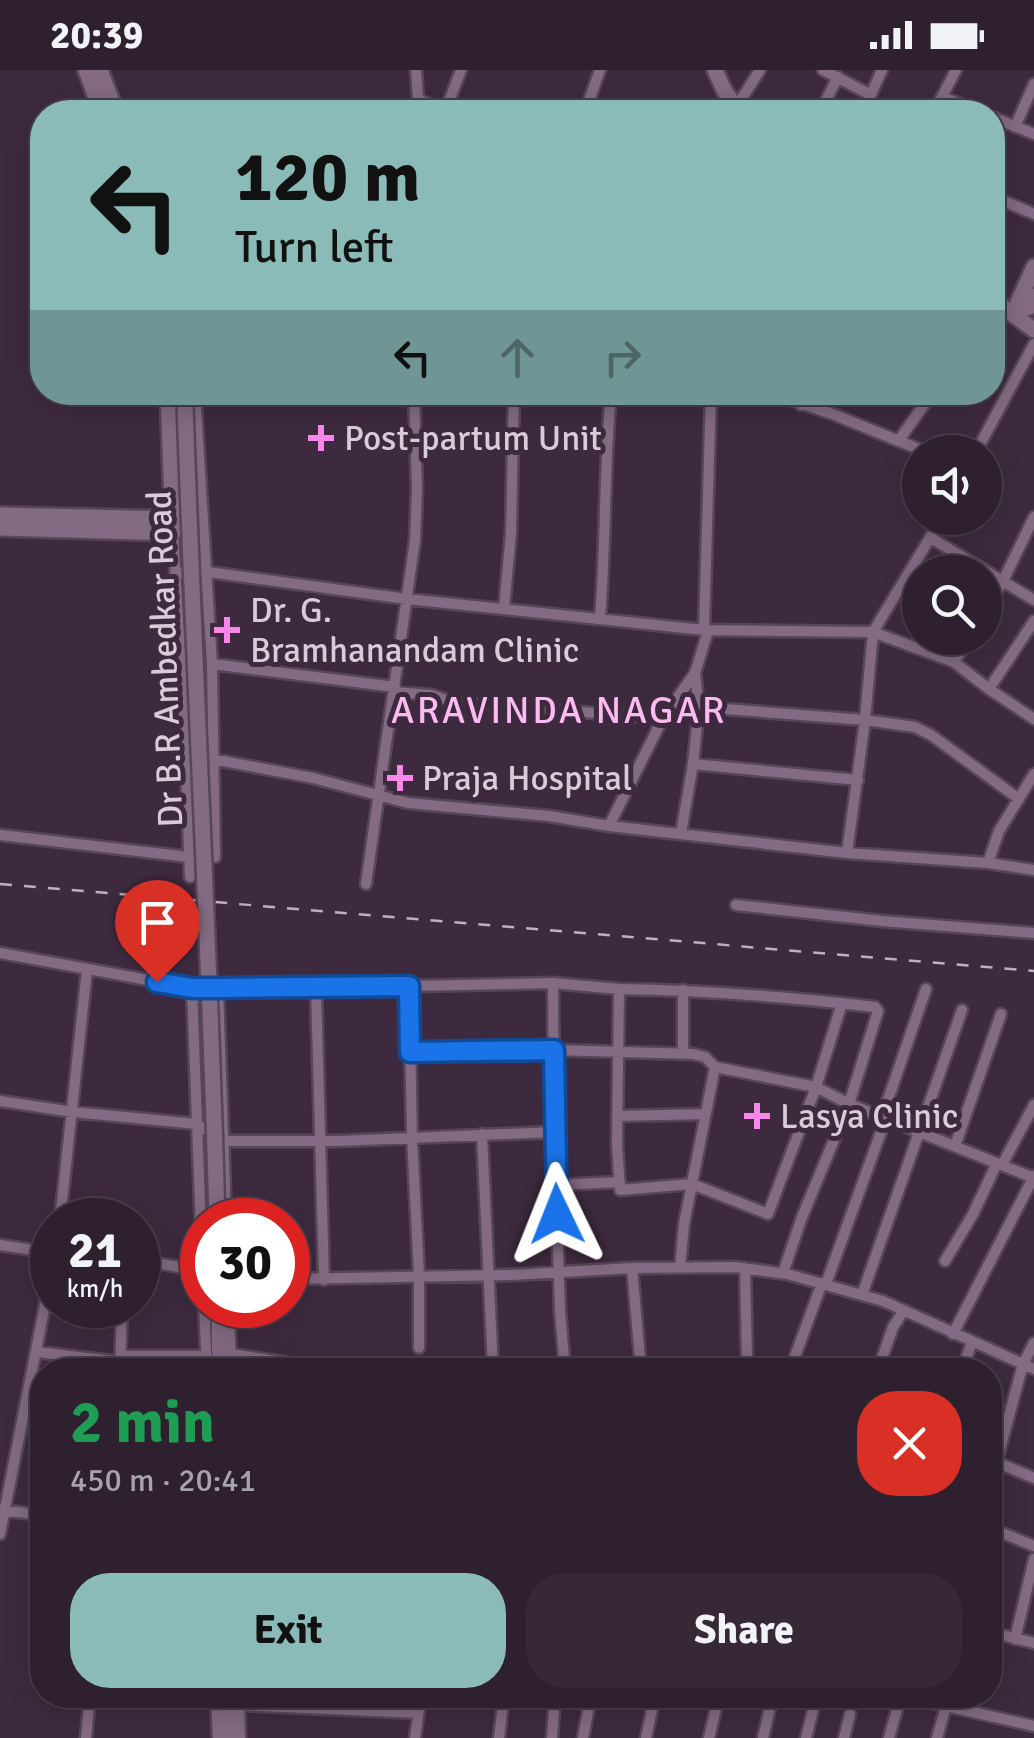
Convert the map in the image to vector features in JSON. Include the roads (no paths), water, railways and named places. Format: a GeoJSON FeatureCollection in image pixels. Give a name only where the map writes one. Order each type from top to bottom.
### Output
{"type":"FeatureCollection","features":[{"type":"Feature","properties":{"kind":"street"},"geometry":{"type":"LineString","coordinates":[[86,70],[97,100]]}},
{"type":"Feature","properties":{"kind":"street"},"geometry":{"type":"LineString","coordinates":[[100,70],[111,100]]}},
{"type":"Feature","properties":{"kind":"street"},"geometry":{"type":"LineString","coordinates":[[416,70],[418,100]]}},
{"type":"Feature","properties":{"kind":"street"},"geometry":{"type":"LineString","coordinates":[[450,100],[461,70]]}},
{"type":"Feature","properties":{"kind":"street"},"geometry":{"type":"LineString","coordinates":[[589,100],[600,70]]}},
{"type":"Feature","properties":{"kind":"street"},"geometry":{"type":"LineString","coordinates":[[715,70],[731,100]]}},
{"type":"Feature","properties":{"kind":"street"},"geometry":{"type":"LineString","coordinates":[[743,100],[760,70]]}},
{"type":"Feature","properties":{"kind":"street"},"geometry":{"type":"LineString","coordinates":[[824,70],[871,95]]}},
{"type":"Feature","properties":{"kind":"street"},"geometry":{"type":"LineString","coordinates":[[869,100],[882,70]]}},
{"type":"Feature","properties":{"kind":"street"},"geometry":{"type":"LineString","coordinates":[[940,100],[956,70]]}},
{"type":"Feature","properties":{"kind":"street"},"geometry":{"type":"LineString","coordinates":[[826,100],[838,77]]}},
{"type":"Feature","properties":{"kind":"street"},"geometry":{"type":"LineString","coordinates":[[1016,126],[1034,84]]}},
{"type":"Feature","properties":{"kind":"street"},"geometry":{"type":"LineString","coordinates":[[942,97],[950,100]]}},
{"type":"Feature","properties":{"kind":"street"},"geometry":{"type":"LineString","coordinates":[[1005,122],[1034,134]]}},
{"type":"Feature","properties":{"kind":"street"},"geometry":{"type":"LineString","coordinates":[[1005,202],[1034,214]]}},
{"type":"Feature","properties":{"kind":"street"},"geometry":{"type":"LineString","coordinates":[[1018,313],[1018,302],[1034,267]]}},
{"type":"Feature","properties":{"kind":"street"},"geometry":{"type":"LineString","coordinates":[[1018,313],[1029,307],[1034,296]]}},
{"type":"Feature","properties":{"kind":"street"},"geometry":{"type":"LineString","coordinates":[[1005,308],[1018,313],[1034,330]]}},
{"type":"Feature","properties":{"kind":"street"},"geometry":{"type":"LineString","coordinates":[[1005,398],[1034,344]]}},
{"type":"Feature","properties":{"kind":"street"},"geometry":{"type":"LineString","coordinates":[[182,405],[172,526],[190,877]]}},
{"type":"Feature","properties":{"kind":"street","name":"Dr B.R Ambedkar Road"},"geometry":{"type":"LineString","coordinates":[[183,405],[217,1198]]}},
{"type":"Feature","properties":{"kind":"street"},"geometry":{"type":"LineString","coordinates":[[0,836],[216,857],[208,572],[184,405]]}},
{"type":"Feature","properties":{"kind":"street"},"geometry":{"type":"LineString","coordinates":[[366,884],[415,540],[414,405]]}},
{"type":"Feature","properties":{"kind":"street"},"geometry":{"type":"LineString","coordinates":[[504,609],[511,532],[514,405]]}},
{"type":"Feature","properties":{"kind":"street"},"geometry":{"type":"LineString","coordinates":[[600,619],[610,405]]}},
{"type":"Feature","properties":{"kind":"street"},"geometry":{"type":"LineString","coordinates":[[609,826],[663,718],[694,673],[706,630],[711,405]]}},
{"type":"Feature","properties":{"kind":"street"},"geometry":{"type":"LineString","coordinates":[[804,405],[902,441]]}},
{"type":"Feature","properties":{"kind":"street"},"geometry":{"type":"LineString","coordinates":[[899,440],[924,405]]}},
{"type":"Feature","properties":{"kind":"street"},"geometry":{"type":"LineString","coordinates":[[985,435],[1001,405]]}},
{"type":"Feature","properties":{"kind":"street"},"geometry":{"type":"LineString","coordinates":[[0,515],[172,526]]}},
{"type":"Feature","properties":{"kind":"street"},"geometry":{"type":"LineString","coordinates":[[1003,581],[1034,517]]}},
{"type":"Feature","properties":{"kind":"street"},"geometry":{"type":"LineString","coordinates":[[0,528],[172,526]]}},
{"type":"Feature","properties":{"kind":"street"},"geometry":{"type":"LineString","coordinates":[[848,854],[873,632],[933,535]]}},
{"type":"Feature","properties":{"kind":"street"},"geometry":{"type":"LineString","coordinates":[[931,538],[1034,600]]}},
{"type":"Feature","properties":{"kind":"street"},"geometry":{"type":"LineString","coordinates":[[175,573],[208,572],[407,599],[706,630],[873,632],[954,662],[1034,719]]}},
{"type":"Feature","properties":{"kind":"street"},"geometry":{"type":"LineString","coordinates":[[988,689],[1034,621]]}},
{"type":"Feature","properties":{"kind":"street"},"geometry":{"type":"LineString","coordinates":[[1020,640],[1034,650]]}},
{"type":"Feature","properties":{"kind":"street"},"geometry":{"type":"LineString","coordinates":[[954,662],[958,655]]}},
{"type":"Feature","properties":{"kind":"street"},"geometry":{"type":"LineString","coordinates":[[212,664],[430,695],[456,703],[663,718]]}},
{"type":"Feature","properties":{"kind":"street"},"geometry":{"type":"LineString","coordinates":[[681,833],[699,707],[694,673]]}},
{"type":"Feature","properties":{"kind":"street"},"geometry":{"type":"LineString","coordinates":[[699,707],[915,727],[1018,799]]}},
{"type":"Feature","properties":{"kind":"street"},"geometry":{"type":"LineString","coordinates":[[212,759],[313,778],[408,803],[532,814],[848,854],[988,863],[1034,870]]}},
{"type":"Feature","properties":{"kind":"street"},"geometry":{"type":"LineString","coordinates":[[693,764],[858,780]]}},
{"type":"Feature","properties":{"kind":"street"},"geometry":{"type":"LineString","coordinates":[[988,863],[999,831],[1034,774]]}},
{"type":"Feature","properties":{"kind":"street"},"geometry":{"type":"LineString","coordinates":[[736,906],[1034,933]]}},
{"type":"Feature","properties":{"kind":"street"},"geometry":{"type":"LineString","coordinates":[[0,953],[192,988],[553,983],[874,1007],[878,1011],[849,1104],[783,1273]]}},
{"type":"Feature","properties":{"kind":"street"},"geometry":{"type":"LineString","coordinates":[[63,1198],[87,970]]}},
{"type":"Feature","properties":{"kind":"street"},"geometry":{"type":"LineString","coordinates":[[553,983],[554,1132],[564,1358]]}},
{"type":"Feature","properties":{"kind":"street"},"geometry":{"type":"LineString","coordinates":[[409,986],[418,1348]]}},
{"type":"Feature","properties":{"kind":"street"},"geometry":{"type":"LineString","coordinates":[[192,988],[200,1198]]}},
{"type":"Feature","properties":{"kind":"street"},"geometry":{"type":"LineString","coordinates":[[218,988],[225,1198]]}},
{"type":"Feature","properties":{"kind":"street"},"geometry":{"type":"LineString","coordinates":[[316,988],[324,1280]]}},
{"type":"Feature","properties":{"kind":"street"},"geometry":{"type":"LineString","coordinates":[[618,989],[620,1190],[692,1184],[768,1214],[816,1088],[842,1003]]}},
{"type":"Feature","properties":{"kind":"street"},"geometry":{"type":"LineString","coordinates":[[795,1358],[884,1118],[926,989]]}},
{"type":"Feature","properties":{"kind":"street"},"geometry":{"type":"LineString","coordinates":[[683,1053],[684,990]]}},
{"type":"Feature","properties":{"kind":"street"},"geometry":{"type":"LineString","coordinates":[[862,1295],[962,1010]]}},
{"type":"Feature","properties":{"kind":"street"},"geometry":{"type":"LineString","coordinates":[[955,1146],[1001,1014]]}},
{"type":"Feature","properties":{"kind":"street"},"geometry":{"type":"LineString","coordinates":[[410,1052],[617,1051],[706,1057],[714,1067],[816,1088],[1034,1177],[953,1334]]}},
{"type":"Feature","properties":{"kind":"street"},"geometry":{"type":"LineString","coordinates":[[680,1268],[684,1224],[714,1067]]}},
{"type":"Feature","properties":{"kind":"street"},"geometry":{"type":"LineString","coordinates":[[0,1100],[73,1112],[197,1124],[224,1141],[554,1132]]}},
{"type":"Feature","properties":{"kind":"street"},"geometry":{"type":"LineString","coordinates":[[945,1261],[1034,1105]]}},
{"type":"Feature","properties":{"kind":"street"},"geometry":{"type":"LineString","coordinates":[[617,1116],[706,1114]]}},
{"type":"Feature","properties":{"kind":"street"},"geometry":{"type":"LineString","coordinates":[[482,1134],[492,1358]]}},
{"type":"Feature","properties":{"kind":"street"},"geometry":{"type":"LineString","coordinates":[[556,1185],[620,1182]]}},
{"type":"Feature","properties":{"kind":"street"},"geometry":{"type":"LineString","coordinates":[[0,1245],[30,1250]]}},
{"type":"Feature","properties":{"kind":"street"},"geometry":{"type":"LineString","coordinates":[[632,1268],[640,1358]]}},
{"type":"Feature","properties":{"kind":"street"},"geometry":{"type":"LineString","coordinates":[[745,1268],[746,1358]]}},
{"type":"Feature","properties":{"kind":"street"},"geometry":{"type":"LineString","coordinates":[[310,1279],[745,1268],[783,1273],[882,1301],[1029,1366]]}},
{"type":"Feature","properties":{"kind":"street"},"geometry":{"type":"LineString","coordinates":[[882,1358],[893,1326],[903,1312]]}},
{"type":"Feature","properties":{"kind":"street"},"geometry":{"type":"LineString","coordinates":[[36,1358],[41,1328]]}},
{"type":"Feature","properties":{"kind":"street"},"geometry":{"type":"LineString","coordinates":[[121,1358],[122,1328]]}},
{"type":"Feature","properties":{"kind":"street"},"geometry":{"type":"LineString","coordinates":[[178,1358],[206,1356],[205,1328]]}},
{"type":"Feature","properties":{"kind":"street"},"geometry":{"type":"LineString","coordinates":[[219,1328],[220,1358]]}},
{"type":"Feature","properties":{"kind":"street"},"geometry":{"type":"LineString","coordinates":[[230,1328],[231,1358]]}},
{"type":"Feature","properties":{"kind":"street"},"geometry":{"type":"LineString","coordinates":[[966,1358],[972,1342]]}},
{"type":"Feature","properties":{"kind":"street"},"geometry":{"type":"LineString","coordinates":[[1002,1445],[1034,1343]]}},
{"type":"Feature","properties":{"kind":"street"},"geometry":{"type":"LineString","coordinates":[[37,1352],[87,1358]]}},
{"type":"Feature","properties":{"kind":"street"},"geometry":{"type":"LineString","coordinates":[[231,1354],[257,1358]]}},
{"type":"Feature","properties":{"kind":"street"},"geometry":{"type":"LineString","coordinates":[[0,1534],[30,1384]]}},
{"type":"Feature","properties":{"kind":"street"},"geometry":{"type":"LineString","coordinates":[[1002,1465],[1034,1478]]}},
{"type":"Feature","properties":{"kind":"street"},"geometry":{"type":"LineString","coordinates":[[2,1510],[30,1514]]}},
{"type":"Feature","properties":{"kind":"street"},"geometry":{"type":"LineString","coordinates":[[1002,1533],[1034,1546]]}},
{"type":"Feature","properties":{"kind":"street"},"geometry":{"type":"LineString","coordinates":[[1015,1639],[1034,1559]]}},
{"type":"Feature","properties":{"kind":"street"},"geometry":{"type":"LineString","coordinates":[[1002,1635],[1034,1644]]}},
{"type":"Feature","properties":{"kind":"street"},"geometry":{"type":"LineString","coordinates":[[86,1738],[89,1708]]}},
{"type":"Feature","properties":{"kind":"street"},"geometry":{"type":"LineString","coordinates":[[217,1708],[218,1738]]}},
{"type":"Feature","properties":{"kind":"street"},"geometry":{"type":"LineString","coordinates":[[230,1733],[234,1708]]}},
{"type":"Feature","properties":{"kind":"street"},"geometry":{"type":"LineString","coordinates":[[237,1708],[240,1738]]}},
{"type":"Feature","properties":{"kind":"street"},"geometry":{"type":"LineString","coordinates":[[357,1708],[418,1713]]}},
{"type":"Feature","properties":{"kind":"street"},"geometry":{"type":"LineString","coordinates":[[415,1738],[419,1708]]}},
{"type":"Feature","properties":{"kind":"street"},"geometry":{"type":"LineString","coordinates":[[499,1738],[502,1708]]}},
{"type":"Feature","properties":{"kind":"street"},"geometry":{"type":"LineString","coordinates":[[552,1738],[554,1708]]}},
{"type":"Feature","properties":{"kind":"street"},"geometry":{"type":"LineString","coordinates":[[583,1738],[589,1708]]}},
{"type":"Feature","properties":{"kind":"street"},"geometry":{"type":"LineString","coordinates":[[646,1738],[652,1708]]}},
{"type":"Feature","properties":{"kind":"street"},"geometry":{"type":"LineString","coordinates":[[709,1738],[716,1708]]}},
{"type":"Feature","properties":{"kind":"street"},"geometry":{"type":"LineString","coordinates":[[763,1738],[770,1708]]}},
{"type":"Feature","properties":{"kind":"street"},"geometry":{"type":"LineString","coordinates":[[806,1738],[814,1708]]}},
{"type":"Feature","properties":{"kind":"street"},"geometry":{"type":"LineString","coordinates":[[889,1738],[896,1708]]}},
{"type":"Feature","properties":{"kind":"street"},"geometry":{"type":"LineString","coordinates":[[937,1738],[945,1708]]}},
{"type":"Feature","properties":{"kind":"street"},"geometry":{"type":"LineString","coordinates":[[974,1708],[1034,1726]]}},
{"type":"Feature","properties":{"kind":"street"},"geometry":{"type":"LineString","coordinates":[[844,1738],[850,1714]]}},
{"type":"Feature","properties":{"kind":"railway"},"geometry":{"type":"LineString","coordinates":[[0,884],[1034,971]]}},
{"type":"Feature","properties":{"kind":"place","name":"Post-partum Unit"},"geometry":{"type":"Point","coordinates":[321,438]}},
{"type":"Feature","properties":{"kind":"place","name":"Dr. G. Bramhanandam Clinic"},"geometry":{"type":"Point","coordinates":[227,630]}},
{"type":"Feature","properties":{"kind":"place","name":"Praja Hospital"},"geometry":{"type":"Point","coordinates":[400,778]}},
{"type":"Feature","properties":{"kind":"place","name":"Lasya Clinic"},"geometry":{"type":"Point","coordinates":[757,1116]}},
{"type":"Feature","properties":{"kind":"district","name":"ARAVINDA NAGAR"},"geometry":{"type":"Point","coordinates":[559,710]}}]}
